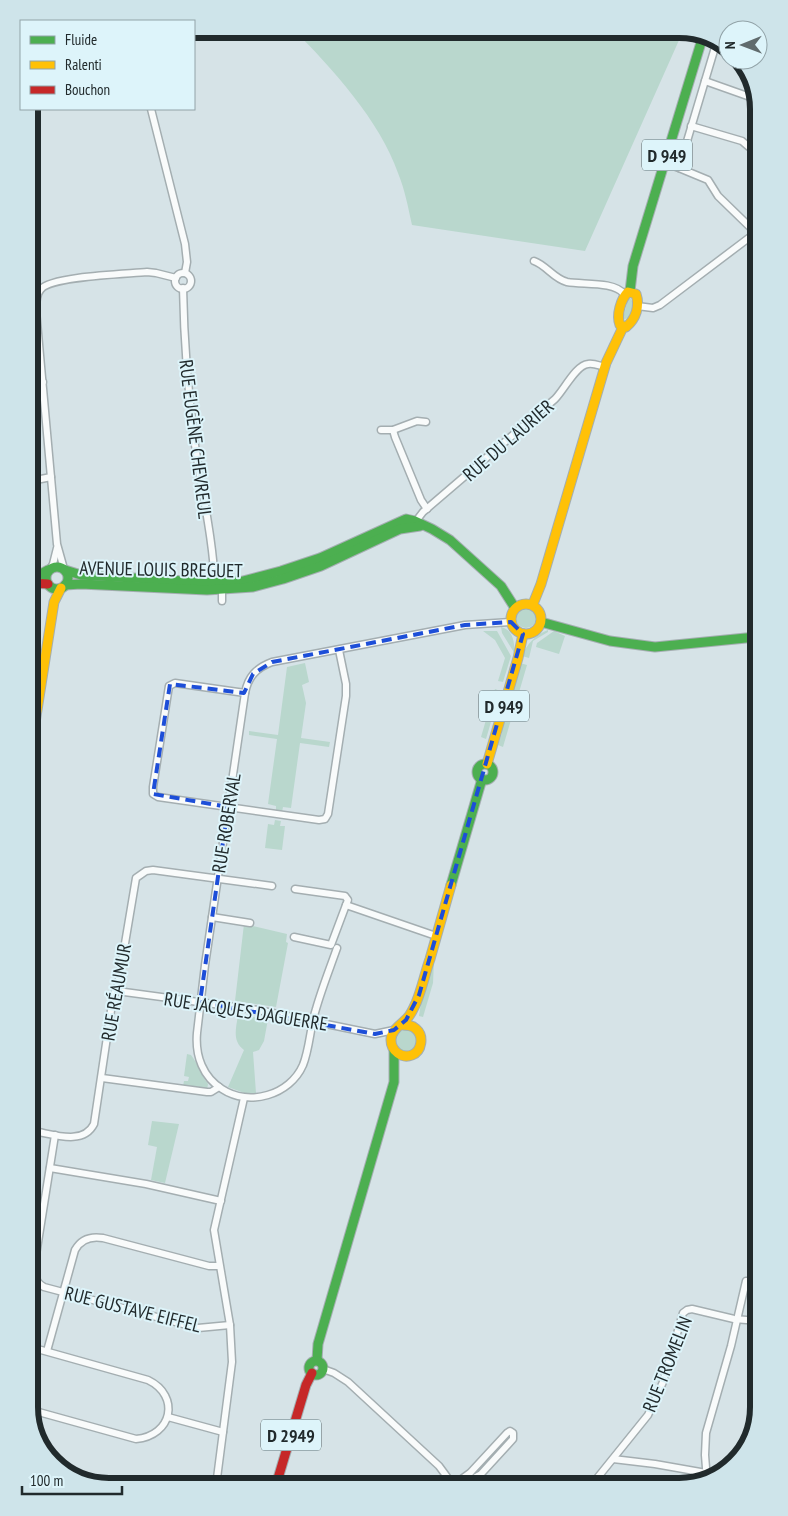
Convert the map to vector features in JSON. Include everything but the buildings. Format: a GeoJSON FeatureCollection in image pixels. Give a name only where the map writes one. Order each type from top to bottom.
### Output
{"type":"FeatureCollection","features":[{"type":"Feature","properties":{"kind":"main road","name":"D 949"},"geometry":{"type":"LineString","coordinates":[[627,293],[701,41]]}},
{"type":"Feature","properties":{"kind":"main road"},"geometry":{"type":"LineString","coordinates":[[533,604],[541,584],[605,367],[612,347],[623,326],[631,324],[637,306],[638,297],[636,294],[627,293],[618,320],[623,326]]}},
{"type":"Feature","properties":{"kind":"main road"},"geometry":{"type":"LineString","coordinates":[[414,523],[441,533],[450,540],[501,586],[515,608]]}},
{"type":"Feature","properties":{"kind":"main road","name":"AVENUE LOUIS BREGUET"},"geometry":{"type":"LineString","coordinates":[[63,587],[81,584],[244,588],[284,579],[323,565],[414,523]]}},
{"type":"Feature","properties":{"kind":"main road"},"geometry":{"type":"LineString","coordinates":[[38,575],[58,566],[65,569],[68,580],[54,602],[38,706]]}},
{"type":"Feature","properties":{"kind":"main road"},"geometry":{"type":"LineString","coordinates":[[49,569],[46,577],[51,596],[52,613]]}},
{"type":"Feature","properties":{"kind":"main road","name":"AVENUE LOUIS BREGUET"},"geometry":{"type":"LineString","coordinates":[[65,569],[81,575],[217,587]]}},
{"type":"Feature","properties":{"kind":"main road"},"geometry":{"type":"LineString","coordinates":[[38,584],[48,585],[54,589],[63,587]]}},
{"type":"Feature","properties":{"kind":"main road"},"geometry":{"type":"LineString","coordinates":[[526,603],[533,604],[540,612],[542,622],[530,634],[523,634],[514,628],[511,616],[515,608],[526,603]]}},
{"type":"Feature","properties":{"kind":"main road"},"geometry":{"type":"LineString","coordinates":[[542,622],[610,641],[655,647],[750,638]]}},
{"type":"Feature","properties":{"kind":"main road","name":"D 949"},"geometry":{"type":"LineString","coordinates":[[436,936],[482,779],[477,774],[478,769],[486,764],[519,654],[523,634]]}},
{"type":"Feature","properties":{"kind":"main road"},"geometry":{"type":"LineString","coordinates":[[394,1082],[391,1037],[410,1015],[419,995],[436,936]]}},
{"type":"Feature","properties":{"kind":"main road"},"geometry":{"type":"LineString","coordinates":[[417,1030],[419,995]]}},
{"type":"Feature","properties":{"kind":"main road"},"geometry":{"type":"LineString","coordinates":[[392,1047],[401,1055],[410,1055],[417,1052],[421,1045],[421,1036],[417,1030],[410,1026],[398,1028]]}},
{"type":"Feature","properties":{"kind":"main road"},"geometry":{"type":"LineString","coordinates":[[317,1360],[318,1344],[394,1082],[410,1055]]}},
{"type":"Feature","properties":{"kind":"main road"},"geometry":{"type":"LineString","coordinates":[[317,1360],[322,1363],[323,1369],[319,1374],[312,1374],[309,1369],[310,1364],[317,1360]]}},
{"type":"Feature","properties":{"kind":"main road","name":"D 2949"},"geometry":{"type":"LineString","coordinates":[[278,1478],[306,1385],[312,1374]]}},
{"type":"Feature","properties":{"kind":"street"},"geometry":{"type":"LineString","coordinates":[[679,168],[716,48]]}},
{"type":"Feature","properties":{"kind":"street"},"geometry":{"type":"LineString","coordinates":[[705,81],[749,97]]}},
{"type":"Feature","properties":{"kind":"street"},"geometry":{"type":"LineString","coordinates":[[151,110],[185,244],[187,259],[185,273]]}},
{"type":"Feature","properties":{"kind":"street"},"geometry":{"type":"LineString","coordinates":[[692,126],[742,141],[749,148]]}},
{"type":"Feature","properties":{"kind":"street"},"geometry":{"type":"LineString","coordinates":[[664,163],[708,180],[718,196],[750,229]]}},
{"type":"Feature","properties":{"kind":"street"},"geometry":{"type":"LineString","coordinates":[[637,306],[653,308],[660,306],[748,239],[750,241]]}},
{"type":"Feature","properties":{"kind":"street"},"geometry":{"type":"LineString","coordinates":[[534,261],[543,265],[563,281],[617,288],[627,293]]}},
{"type":"Feature","properties":{"kind":"street"},"geometry":{"type":"LineString","coordinates":[[38,295],[40,289],[46,285],[63,280],[147,272],[156,272],[176,278]]}},
{"type":"Feature","properties":{"kind":"street"},"geometry":{"type":"LineString","coordinates":[[176,278],[181,273],[185,273]]}},
{"type":"Feature","properties":{"kind":"street"},"geometry":{"type":"LineString","coordinates":[[176,278],[177,285],[183,288],[189,286],[191,282],[190,277],[185,273]]}},
{"type":"Feature","properties":{"kind":"street","name":"RUE EUGÈNE CHEVREUL"},"geometry":{"type":"LineString","coordinates":[[183,288],[184,349],[192,422],[217,587],[222,602]]}},
{"type":"Feature","properties":{"kind":"street"},"geometry":{"type":"LineString","coordinates":[[38,330],[57,544],[65,569]]}},
{"type":"Feature","properties":{"kind":"street","name":"RUE DU LAURIER"},"geometry":{"type":"LineString","coordinates":[[414,523],[427,509],[555,399],[579,369],[588,364],[605,367]]}},
{"type":"Feature","properties":{"kind":"street"},"geometry":{"type":"LineString","coordinates":[[38,382],[43,382]]}},
{"type":"Feature","properties":{"kind":"street"},"geometry":{"type":"LineString","coordinates":[[381,430],[393,430],[418,421],[426,422]]}},
{"type":"Feature","properties":{"kind":"street"},"geometry":{"type":"LineString","coordinates":[[393,430],[394,437],[417,491],[427,509]]}},
{"type":"Feature","properties":{"kind":"street"},"geometry":{"type":"LineString","coordinates":[[38,480],[52,478]]}},
{"type":"Feature","properties":{"kind":"street"},"geometry":{"type":"LineString","coordinates":[[49,569],[53,564],[57,544]]}},
{"type":"Feature","properties":{"kind":"street","name":"RUE ROBERVAL"},"geometry":{"type":"LineString","coordinates":[[244,1098],[219,1087],[207,1076],[198,1055],[196,1041],[217,880],[245,693],[249,679],[264,665],[465,625],[511,622]]}},
{"type":"Feature","properties":{"kind":"street"},"geometry":{"type":"LineString","coordinates":[[245,693],[175,683],[170,684],[167,689],[153,787],[154,794],[158,797],[319,820],[327,817],[346,696],[346,684],[339,650]]}},
{"type":"Feature","properties":{"kind":"street","name":"RUE RÉAUMUR"},"geometry":{"type":"LineString","coordinates":[[37,1132],[69,1137],[82,1136],[92,1128],[102,1078],[113,997],[117,991],[136,878],[146,871],[153,870],[217,880]]}},
{"type":"Feature","properties":{"kind":"street"},"geometry":{"type":"LineString","coordinates":[[217,880],[272,886]]}},
{"type":"Feature","properties":{"kind":"street"},"geometry":{"type":"LineString","coordinates":[[294,937],[331,945],[348,900],[345,896],[295,889]]}},
{"type":"Feature","properties":{"kind":"street"},"geometry":{"type":"LineString","coordinates":[[346,905],[436,936]]}},
{"type":"Feature","properties":{"kind":"street"},"geometry":{"type":"LineString","coordinates":[[212,917],[250,923]]}},
{"type":"Feature","properties":{"kind":"street"},"geometry":{"type":"LineString","coordinates":[[217,1478],[232,1362],[230,1325],[214,1230],[244,1098],[274,1093],[296,1077],[306,1056],[313,1021],[337,948]]}},
{"type":"Feature","properties":{"kind":"street","name":"RUE JACQUES DAGUERRE"},"geometry":{"type":"LineString","coordinates":[[117,991],[258,1010],[375,1034]]}},
{"type":"Feature","properties":{"kind":"street"},"geometry":{"type":"LineString","coordinates":[[375,1034],[398,1028]]}},
{"type":"Feature","properties":{"kind":"street"},"geometry":{"type":"LineString","coordinates":[[375,1034],[392,1047]]}},
{"type":"Feature","properties":{"kind":"street"},"geometry":{"type":"LineString","coordinates":[[102,1078],[207,1092],[211,1092],[219,1087]]}},
{"type":"Feature","properties":{"kind":"street","name":"RUE GUSTAVE EIFFEL"},"geometry":{"type":"LineString","coordinates":[[37,1248],[55,1135]]}},
{"type":"Feature","properties":{"kind":"street"},"geometry":{"type":"LineString","coordinates":[[50,1168],[146,1184],[221,1201]]}},
{"type":"Feature","properties":{"kind":"street"},"geometry":{"type":"LineString","coordinates":[[47,1351],[75,1250],[82,1242],[92,1238],[104,1238],[209,1266],[219,1266]]}},
{"type":"Feature","properties":{"kind":"street","name":"RUE GUSTAVE EIFFEL"},"geometry":{"type":"LineString","coordinates":[[37,1280],[40,1285],[198,1328],[230,1325]]}},
{"type":"Feature","properties":{"kind":"street"},"geometry":{"type":"LineString","coordinates":[[613,1459],[706,1473],[706,1433],[738,1319],[746,1281]]}},
{"type":"Feature","properties":{"kind":"street","name":"RUE TROMELIN"},"geometry":{"type":"LineString","coordinates":[[597,1478],[648,1415],[665,1378],[683,1313],[692,1309],[738,1319]]}},
{"type":"Feature","properties":{"kind":"street"},"geometry":{"type":"LineString","coordinates":[[738,1319],[750,1320]]}},
{"type":"Feature","properties":{"kind":"street"},"geometry":{"type":"LineString","coordinates":[[37,1349],[155,1383],[166,1398],[168,1417],[156,1433],[136,1439],[38,1412]]}},
{"type":"Feature","properties":{"kind":"street"},"geometry":{"type":"LineString","coordinates":[[323,1369],[338,1375],[353,1387],[439,1466],[447,1478]]}},
{"type":"Feature","properties":{"kind":"street"},"geometry":{"type":"LineString","coordinates":[[168,1417],[223,1432]]}},
{"type":"Feature","properties":{"kind":"street"},"geometry":{"type":"LineString","coordinates":[[466,1478],[507,1433],[510,1431],[513,1433],[513,1439],[481,1474],[472,1478]]}},
{"type":"Feature","properties":{"kind":"highlighted area"},"geometry":{"type":"Polygon","coordinates":[[[511,622],[523,634],[419,995],[406,1020],[394,1030],[375,1034],[200,1002],[228,807],[153,794],[170,684],[244,693],[253,674],[272,662],[465,625],[511,622]]]}},
{"type":"Feature","properties":{"kind":"green space"},"geometry":{"type":"Polygon","coordinates":[[[301,37],[680,38],[585,251],[412,225],[400,179],[390,153],[367,115],[339,78],[301,37]]]}},
{"type":"Feature","properties":{"kind":"green space"},"geometry":{"type":"Polygon","coordinates":[[[628,299],[631,299],[633,304],[630,317],[625,319],[623,318],[628,299]]]}},
{"type":"Feature","properties":{"kind":"green space"},"geometry":{"type":"Polygon","coordinates":[[[522,608],[530,608],[536,614],[536,622],[530,628],[522,628],[516,622],[516,614],[522,608]]]}},
{"type":"Feature","properties":{"kind":"green space"},"geometry":{"type":"Polygon","coordinates":[[[501,627],[511,634],[514,641],[515,654],[502,633],[501,627]]]}},
{"type":"Feature","properties":{"kind":"green space"},"geometry":{"type":"Polygon","coordinates":[[[548,630],[548,632],[533,641],[529,658],[522,656],[532,640],[548,630]]]}},
{"type":"Feature","properties":{"kind":"green space"},"geometry":{"type":"Polygon","coordinates":[[[483,631],[497,631],[511,656],[503,682],[498,681],[505,658],[495,640],[483,631]]]}},
{"type":"Feature","properties":{"kind":"green space"},"geometry":{"type":"Polygon","coordinates":[[[554,631],[565,636],[559,654],[536,647],[537,643],[554,631]]]}},
{"type":"Feature","properties":{"kind":"green space"},"geometry":{"type":"Polygon","coordinates":[[[305,663],[309,682],[302,685],[306,703],[301,738],[330,742],[329,747],[300,743],[291,808],[283,807],[282,812],[276,811],[276,806],[268,804],[277,739],[249,735],[249,731],[278,735],[287,667],[305,663]]]}},
{"type":"Feature","properties":{"kind":"green space"},"geometry":{"type":"Polygon","coordinates":[[[520,663],[527,665],[503,747],[498,745],[502,733],[499,732],[520,663]]]}},
{"type":"Feature","properties":{"kind":"green space"},"geometry":{"type":"Polygon","coordinates":[[[495,689],[500,691],[486,739],[481,737],[495,689]]]}},
{"type":"Feature","properties":{"kind":"green space"},"geometry":{"type":"Polygon","coordinates":[[[275,820],[281,821],[280,826],[285,826],[282,850],[265,848],[268,824],[274,825],[275,820]]]}},
{"type":"Feature","properties":{"kind":"green space"},"geometry":{"type":"Polygon","coordinates":[[[244,924],[287,934],[286,942],[288,943],[276,1007],[235,1001],[244,924]]]}},
{"type":"Feature","properties":{"kind":"green space"},"geometry":{"type":"Polygon","coordinates":[[[434,961],[433,983],[423,1017],[419,1016],[421,1002],[434,961]]]}},
{"type":"Feature","properties":{"kind":"green space"},"geometry":{"type":"Polygon","coordinates":[[[238,1015],[268,1019],[264,1041],[259,1050],[253,1052],[256,1093],[247,1094],[228,1087],[244,1050],[236,1039],[238,1015]]]}},
{"type":"Feature","properties":{"kind":"green space"},"geometry":{"type":"Polygon","coordinates":[[[406,1030],[414,1033],[417,1041],[414,1049],[406,1052],[398,1049],[395,1041],[398,1033],[406,1030]]]}},
{"type":"Feature","properties":{"kind":"green space"},"geometry":{"type":"Polygon","coordinates":[[[187,1054],[191,1055],[208,1084],[207,1090],[183,1086],[184,1081],[188,1081],[189,1077],[184,1076],[187,1054]]]}},
{"type":"Feature","properties":{"kind":"green space"},"geometry":{"type":"Polygon","coordinates":[[[152,1121],[179,1124],[165,1183],[151,1180],[157,1147],[148,1145],[152,1121]]]}},
{"type":"Feature","properties":{"kind":"traffic: fast"},"geometry":{"type":"LineString","coordinates":[[630,291],[633,266],[702,41]]}},
{"type":"Feature","properties":{"kind":"traffic: fast"},"geometry":{"type":"LineString","coordinates":[[65,570],[81,575],[202,582],[243,581],[320,558],[406,519],[432,529],[450,540],[501,586],[515,608]]}},
{"type":"Feature","properties":{"kind":"traffic: fast"},"geometry":{"type":"LineString","coordinates":[[65,585],[81,584],[207,590],[253,587],[321,566],[400,529],[420,526]]}},
{"type":"Feature","properties":{"kind":"traffic: fast"},"geometry":{"type":"LineString","coordinates":[[57,567],[65,570],[68,578],[65,586],[57,589],[49,586],[46,578],[49,570],[57,567]]}},
{"type":"Feature","properties":{"kind":"traffic: fast"},"geometry":{"type":"LineString","coordinates":[[38,575],[48,570]]}},
{"type":"Feature","properties":{"kind":"traffic: fast"},"geometry":{"type":"LineString","coordinates":[[541,622],[610,641],[655,647],[750,638]]}},
{"type":"Feature","properties":{"kind":"traffic: fast"},"geometry":{"type":"LineString","coordinates":[[485,764],[493,772],[485,780],[477,772],[485,764]]}},
{"type":"Feature","properties":{"kind":"traffic: fast"},"geometry":{"type":"LineString","coordinates":[[451,885],[482,779]]}},
{"type":"Feature","properties":{"kind":"traffic: fast"},"geometry":{"type":"LineString","coordinates":[[317,1360],[318,1344],[394,1082],[394,1050]]}},
{"type":"Feature","properties":{"kind":"traffic: fast"},"geometry":{"type":"LineString","coordinates":[[313,1361],[319,1361],[323,1368],[319,1375],[313,1375],[309,1371],[309,1365],[313,1361]]}},
{"type":"Feature","properties":{"kind":"traffic: slow"},"geometry":{"type":"LineString","coordinates":[[628,292],[636,294],[638,303],[635,316],[626,327],[620,325],[619,312],[621,303],[628,292]]}},
{"type":"Feature","properties":{"kind":"traffic: slow"},"geometry":{"type":"LineString","coordinates":[[533,604],[541,584],[606,363],[623,327]]}},
{"type":"Feature","properties":{"kind":"traffic: slow"},"geometry":{"type":"LineString","coordinates":[[38,707],[54,602],[61,588]]}},
{"type":"Feature","properties":{"kind":"traffic: slow"},"geometry":{"type":"LineString","coordinates":[[526,604],[537,608],[541,619],[537,630],[526,634],[515,630],[511,619],[515,608],[526,604]]}},
{"type":"Feature","properties":{"kind":"traffic: slow"},"geometry":{"type":"LineString","coordinates":[[487,764],[518,658],[523,634]]}},
{"type":"Feature","properties":{"kind":"traffic: slow"},"geometry":{"type":"LineString","coordinates":[[402,1025],[413,1027],[419,1032],[421,1039],[420,1047],[412,1055],[404,1056],[395,1051],[391,1040],[393,1033],[407,1019],[418,998],[451,885]]}},
{"type":"Feature","properties":{"kind":"traffic: jam"},"geometry":{"type":"LineString","coordinates":[[38,583],[48,584]]}},
{"type":"Feature","properties":{"kind":"traffic: jam"},"geometry":{"type":"LineString","coordinates":[[278,1478],[306,1385],[312,1373]]}}]}
